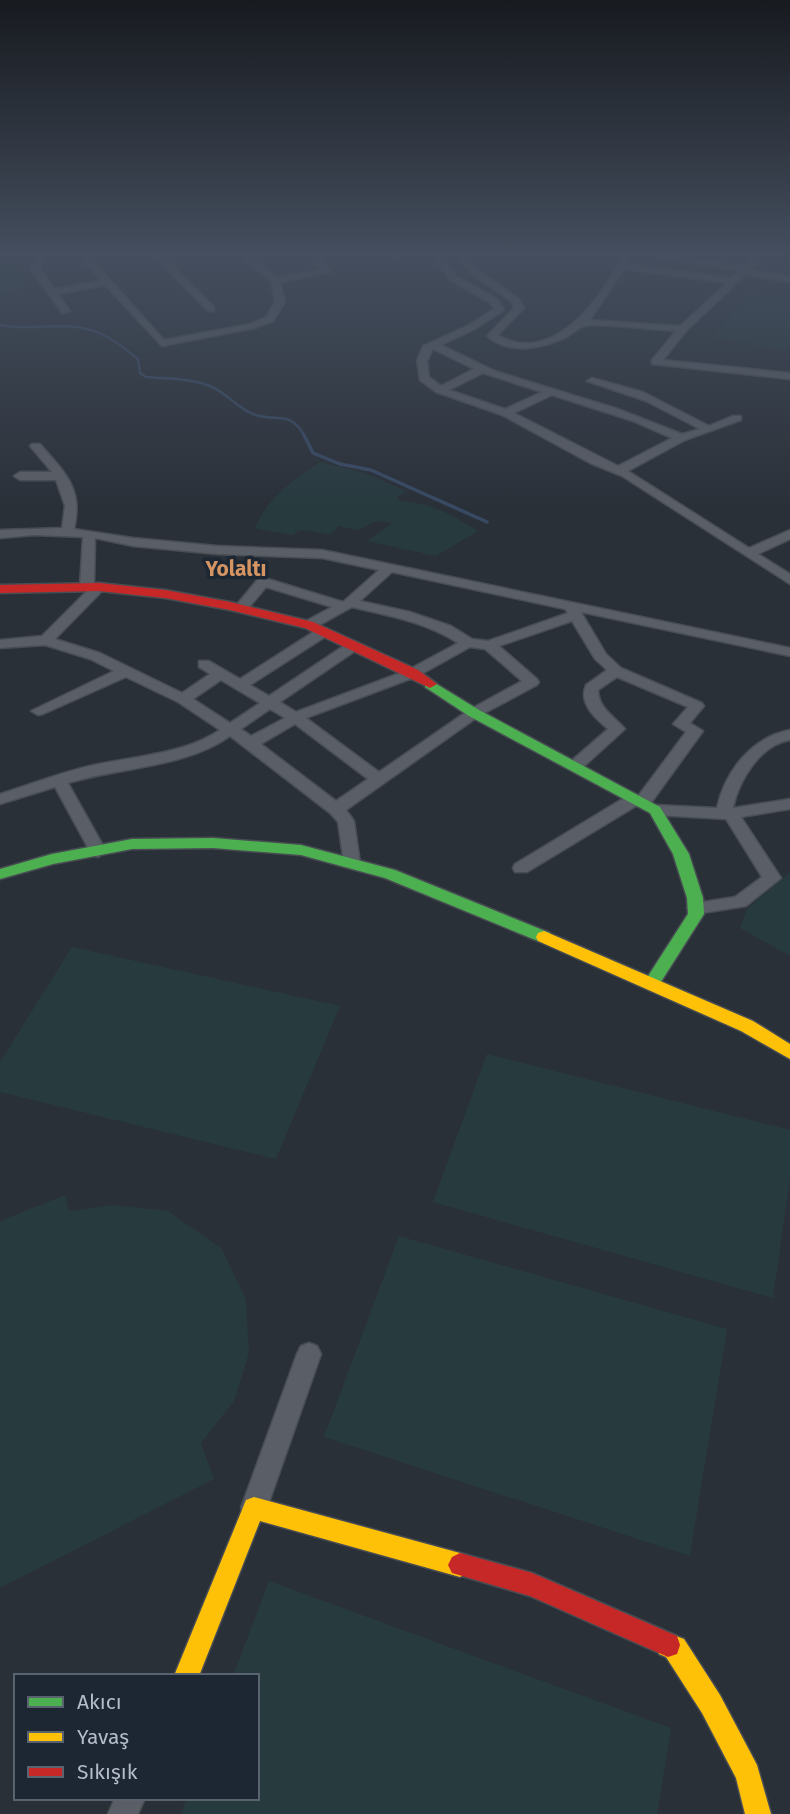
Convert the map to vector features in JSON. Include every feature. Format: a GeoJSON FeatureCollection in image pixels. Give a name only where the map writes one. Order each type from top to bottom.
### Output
{"type":"FeatureCollection","features":[{"type":"Feature","properties":{"kind":"street"},"geometry":{"type":"LineString","coordinates":[[158,339],[162,343],[189,339]]}},
{"type":"Feature","properties":{"kind":"street"},"geometry":{"type":"LineString","coordinates":[[445,339],[431,345],[424,353],[422,371],[424,377],[440,390],[506,413],[594,461],[618,471],[790,580]]}},
{"type":"Feature","properties":{"kind":"street"},"geometry":{"type":"LineString","coordinates":[[495,339],[511,346],[550,339]]}},
{"type":"Feature","properties":{"kind":"street"},"geometry":{"type":"LineString","coordinates":[[675,339],[656,362],[790,376]]}},
{"type":"Feature","properties":{"kind":"street"},"geometry":{"type":"LineString","coordinates":[[431,345],[483,369],[557,392],[681,438]]}},
{"type":"Feature","properties":{"kind":"street"},"geometry":{"type":"LineString","coordinates":[[440,390],[483,369]]}},
{"type":"Feature","properties":{"kind":"street"},"geometry":{"type":"LineString","coordinates":[[506,413],[592,381],[606,373]]}},
{"type":"Feature","properties":{"kind":"street"},"geometry":{"type":"LineString","coordinates":[[592,381],[659,404],[709,430]]}},
{"type":"Feature","properties":{"kind":"street"},"geometry":{"type":"LineString","coordinates":[[618,471],[681,438],[737,418]]}},
{"type":"Feature","properties":{"kind":"street"},"geometry":{"type":"LineString","coordinates":[[36,446],[62,476],[70,496],[73,515],[67,532]]}},
{"type":"Feature","properties":{"kind":"street"},"geometry":{"type":"LineString","coordinates":[[20,476],[62,476]]}},
{"type":"Feature","properties":{"kind":"street"},"geometry":{"type":"LineString","coordinates":[[45,641],[93,586],[89,533]]}},
{"type":"Feature","properties":{"kind":"street"},"geometry":{"type":"LineString","coordinates":[[0,534],[89,533],[133,542],[217,550],[322,554],[573,611],[790,652]]}},
{"type":"Feature","properties":{"kind":"street"},"geometry":{"type":"LineString","coordinates":[[749,553],[790,534]]}},
{"type":"Feature","properties":{"kind":"street"},"geometry":{"type":"LineString","coordinates":[[242,684],[317,628],[389,568]]}},
{"type":"Feature","properties":{"kind":"street"},"geometry":{"type":"LineString","coordinates":[[242,608],[263,582],[425,622],[446,629],[468,643],[489,645],[573,611]]}},
{"type":"Feature","properties":{"kind":"street"},"geometry":{"type":"LineString","coordinates":[[0,589],[50,585],[130,588],[242,608],[317,628],[413,673],[474,713],[644,804],[727,814],[790,804]]}},
{"type":"Feature","properties":{"kind":"street"},"geometry":{"type":"LineString","coordinates":[[521,868],[644,804],[695,730],[681,724],[697,706],[616,671],[600,656],[573,611]]}},
{"type":"Feature","properties":{"kind":"street"},"geometry":{"type":"LineString","coordinates":[[0,644],[45,641],[95,656],[183,699],[232,729],[336,809],[346,821],[352,863]]}},
{"type":"Feature","properties":{"kind":"street"},"geometry":{"type":"LineString","coordinates":[[251,743],[328,703],[413,673],[468,643]]}},
{"type":"Feature","properties":{"kind":"street"},"geometry":{"type":"LineString","coordinates":[[336,809],[474,713],[532,682],[489,645]]}},
{"type":"Feature","properties":{"kind":"street"},"geometry":{"type":"LineString","coordinates":[[0,799],[123,763],[172,755],[215,740],[353,646]]}},
{"type":"Feature","properties":{"kind":"street"},"geometry":{"type":"LineString","coordinates":[[204,664],[271,701],[379,780]]}},
{"type":"Feature","properties":{"kind":"street"},"geometry":{"type":"LineString","coordinates":[[38,711],[126,671]]}},
{"type":"Feature","properties":{"kind":"street"},"geometry":{"type":"LineString","coordinates":[[575,766],[617,729],[594,708],[590,697],[591,688],[616,671]]}},
{"type":"Feature","properties":{"kind":"street"},"geometry":{"type":"LineString","coordinates":[[183,699],[221,673]]}},
{"type":"Feature","properties":{"kind":"street"},"geometry":{"type":"LineString","coordinates":[[695,908],[740,902],[772,878],[727,814],[726,797],[753,754],[779,735],[790,735]]}},
{"type":"Feature","properties":{"kind":"street"},"geometry":{"type":"LineString","coordinates":[[59,781],[98,850]]}},
{"type":"Feature","properties":{"kind":"street"},"geometry":{"type":"LineString","coordinates":[[644,804],[681,854],[696,914],[651,984]]}},
{"type":"Feature","properties":{"kind":"street"},"geometry":{"type":"LineString","coordinates":[[0,874],[52,859],[132,844],[213,843],[301,850],[390,874],[747,1026],[790,1052]]}},
{"type":"Feature","properties":{"kind":"street"},"geometry":{"type":"LineString","coordinates":[[187,1674],[254,1508],[309,1354]]}},
{"type":"Feature","properties":{"kind":"street"},"geometry":{"type":"LineString","coordinates":[[254,1508],[532,1586],[675,1648],[711,1704],[748,1774],[758,1814]]}},
{"type":"Feature","properties":{"kind":"green space"},"geometry":{"type":"Polygon","coordinates":[[[722,339],[790,339],[785,350],[722,339]]]}},
{"type":"Feature","properties":{"kind":"green space"},"geometry":{"type":"Polygon","coordinates":[[[320,462],[364,473],[406,491],[397,498],[400,501],[431,507],[478,531],[436,556],[367,541],[392,523],[377,521],[358,530],[339,526],[330,535],[301,530],[292,535],[255,528],[274,499],[320,462]]]}},
{"type":"Feature","properties":{"kind":"green space"},"geometry":{"type":"Polygon","coordinates":[[[790,872],[790,956],[740,928],[747,909],[790,872]]]}},
{"type":"Feature","properties":{"kind":"green space"},"geometry":{"type":"Polygon","coordinates":[[[72,947],[340,1006],[276,1159],[0,1092],[0,1062],[72,947]]]}},
{"type":"Feature","properties":{"kind":"green space"},"geometry":{"type":"Polygon","coordinates":[[[487,1054],[790,1130],[790,1178],[773,1298],[433,1202],[487,1054]]]}},
{"type":"Feature","properties":{"kind":"green space"},"geometry":{"type":"Polygon","coordinates":[[[65,1195],[69,1211],[113,1205],[168,1211],[222,1249],[246,1300],[249,1353],[234,1401],[201,1443],[214,1479],[0,1588],[0,1221],[65,1195]]]}},
{"type":"Feature","properties":{"kind":"green space"},"geometry":{"type":"Polygon","coordinates":[[[399,1236],[727,1329],[690,1556],[324,1437],[399,1236]]]}},
{"type":"Feature","properties":{"kind":"green space"},"geometry":{"type":"Polygon","coordinates":[[[269,1581],[671,1728],[657,1814],[181,1814],[186,1800],[259,1800],[259,1674],[234,1674],[269,1581]]]}},
{"type":"Feature","properties":{"kind":"waterway"},"geometry":{"type":"LineString","coordinates":[[110,339],[138,359],[140,373],[146,377],[204,384],[253,414],[289,420],[300,428],[305,437]]}},
{"type":"Feature","properties":{"kind":"waterway"},"geometry":{"type":"LineString","coordinates":[[305,437],[313,453],[340,464],[371,470],[487,522]]}},
{"type":"Feature","properties":{"kind":"traffic: fast"},"geometry":{"type":"LineString","coordinates":[[430,684],[474,713],[655,810],[681,854],[695,898],[696,914],[651,984]]}},
{"type":"Feature","properties":{"kind":"traffic: fast"},"geometry":{"type":"LineString","coordinates":[[0,874],[52,859],[132,844],[213,843],[301,850],[390,874],[544,937]]}},
{"type":"Feature","properties":{"kind":"traffic: slow"},"geometry":{"type":"LineString","coordinates":[[544,937],[747,1026],[790,1052]]}},
{"type":"Feature","properties":{"kind":"traffic: slow"},"geometry":{"type":"LineString","coordinates":[[187,1674],[254,1508],[460,1565]]}},
{"type":"Feature","properties":{"kind":"traffic: slow"},"geometry":{"type":"LineString","coordinates":[[668,1645],[675,1648],[711,1704],[748,1774],[758,1814]]}},
{"type":"Feature","properties":{"kind":"traffic: jam"},"geometry":{"type":"LineString","coordinates":[[0,589],[99,587],[165,594],[230,606],[309,625],[413,673],[430,684]]}},
{"type":"Feature","properties":{"kind":"traffic: jam"},"geometry":{"type":"LineString","coordinates":[[460,1565],[532,1585],[668,1645]]}},
{"type":"Feature","properties":{"kind":"district","name":"Yolaltı"},"geometry":{"type":"Point","coordinates":[236,569]}}]}
